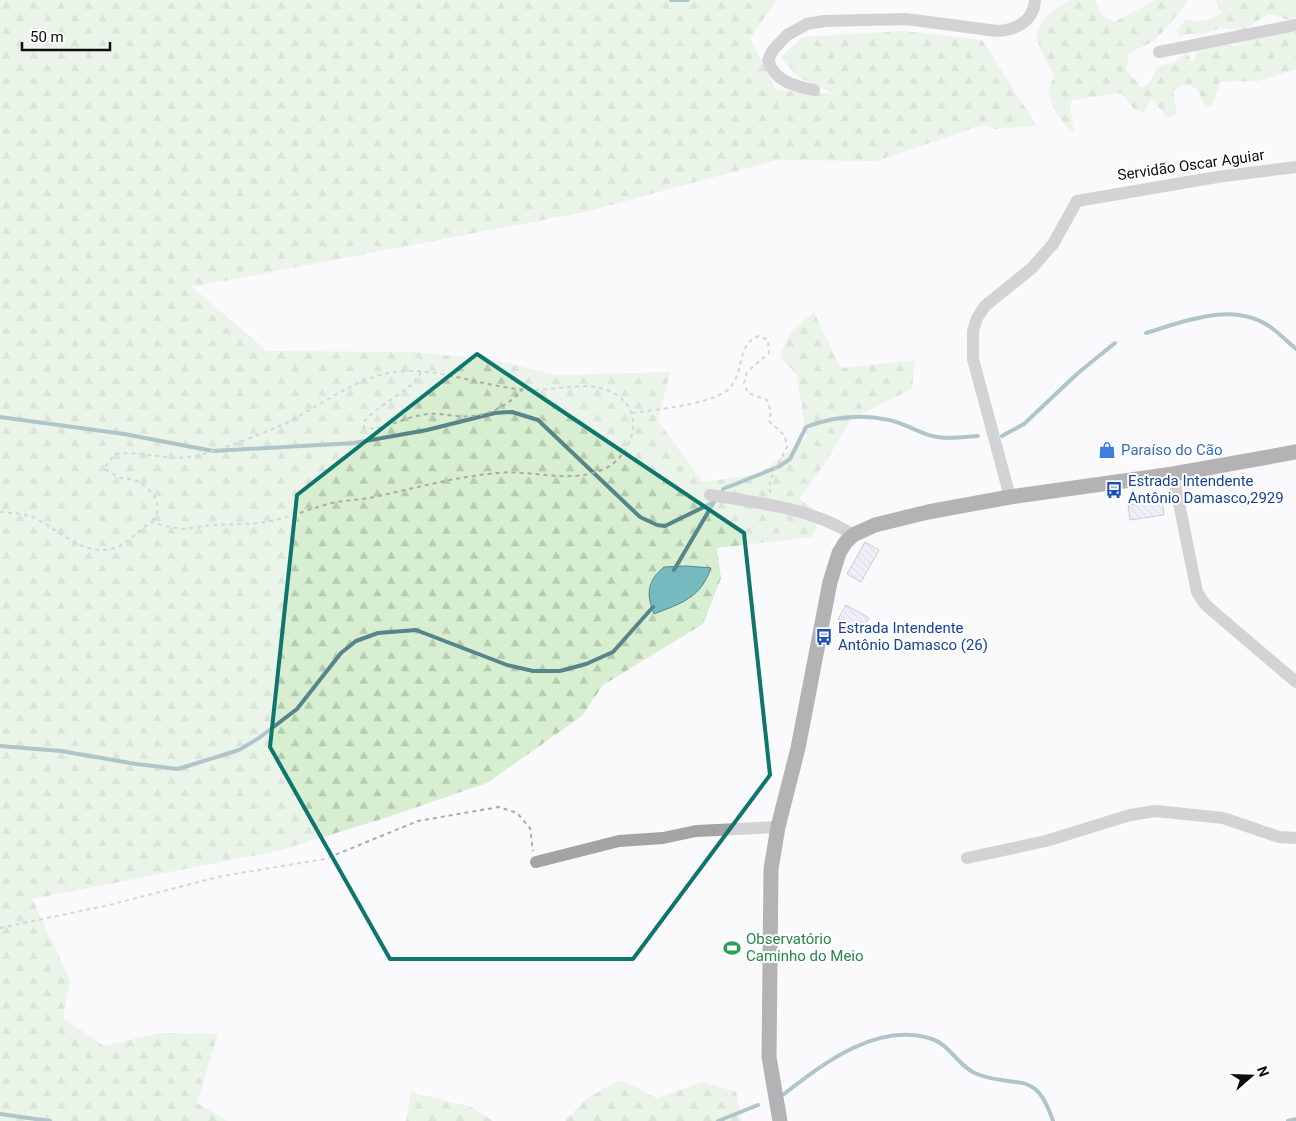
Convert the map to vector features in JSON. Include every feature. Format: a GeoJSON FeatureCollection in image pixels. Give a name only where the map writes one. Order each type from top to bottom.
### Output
{"type":"FeatureCollection","features":[{"type":"Feature","properties":{"kind":"main road"},"geometry":{"type":"LineString","coordinates":[[780,1121],[770,1069],[769,893],[778,827],[798,748],[834,567],[839,553],[853,535],[875,525],[898,519],[1010,497],[1173,474],[1296,452]]}},
{"type":"Feature","properties":{"kind":"street"},"geometry":{"type":"LineString","coordinates":[[814,90],[795,86],[782,80],[771,69],[768,60],[773,50],[787,35],[807,24],[844,19],[906,19],[984,30],[1009,31],[1020,26],[1030,15],[1036,0]]}},
{"type":"Feature","properties":{"kind":"street"},"geometry":{"type":"LineString","coordinates":[[1159,52],[1296,25]]}},
{"type":"Feature","properties":{"kind":"street","name":"Servidão Oscar Aguiar"},"geometry":{"type":"LineString","coordinates":[[1010,497],[973,359],[973,331],[977,318],[985,306],[1032,268],[1053,244],[1077,201],[1090,197],[1217,176],[1296,167]]}},
{"type":"Feature","properties":{"kind":"street"},"geometry":{"type":"LineString","coordinates":[[1173,474],[1197,592],[1204,603],[1296,682]]}},
{"type":"Feature","properties":{"kind":"street"},"geometry":{"type":"LineString","coordinates":[[710,496],[774,506],[828,521],[853,535]]}},
{"type":"Feature","properties":{"kind":"street"},"geometry":{"type":"LineString","coordinates":[[967,858],[1070,835],[1130,816],[1156,811],[1223,818],[1279,837],[1296,838]]}},
{"type":"Feature","properties":{"kind":"street"},"geometry":{"type":"LineString","coordinates":[[536,862],[619,841],[663,838],[696,831],[778,827]]}},
{"type":"Feature","properties":{"kind":"path"},"geometry":{"type":"LineString","coordinates":[[632,414],[694,402],[726,392],[738,376],[742,351],[750,339],[759,336],[768,340],[769,353],[747,372],[744,383],[748,393],[767,400],[771,412],[769,421],[785,436],[787,448],[770,480],[769,492],[774,506]]}},
{"type":"Feature","properties":{"kind":"path"},"geometry":{"type":"LineString","coordinates":[[0,512],[32,517],[76,543],[92,548],[110,550],[125,544],[137,531],[152,522],[157,517],[159,505],[150,490],[136,480],[120,478],[104,468],[115,454],[131,452],[163,459],[197,456],[284,423],[331,397],[377,375],[404,371],[421,372],[522,390],[588,386],[611,392],[625,402],[632,414],[632,439],[622,456],[610,466],[594,473],[577,476],[539,476],[498,472],[465,477],[374,497],[333,503],[274,520],[255,523],[202,526],[186,529],[152,522]]}},
{"type":"Feature","properties":{"kind":"path"},"geometry":{"type":"LineString","coordinates":[[421,372],[416,382],[371,413],[364,422],[364,428],[371,429],[402,419],[436,412],[471,416],[488,412],[502,406],[522,390]]}},
{"type":"Feature","properties":{"kind":"path"},"geometry":{"type":"LineString","coordinates":[[0,928],[108,906],[222,876],[325,859],[418,821],[499,807],[517,813],[530,828],[536,862]]}},
{"type":"Feature","properties":{"kind":"highlighted area"},"geometry":{"type":"Polygon","coordinates":[[[477,354],[744,533],[770,775],[633,959],[390,959],[270,747],[297,495],[477,354]]]}},
{"type":"Feature","properties":{"kind":"green space"},"geometry":{"type":"Polygon","coordinates":[[[0,0],[777,0],[750,38],[776,90],[834,94],[798,77],[781,57],[803,37],[904,31],[982,40],[1037,126],[995,129],[983,125],[876,161],[777,160],[585,212],[192,287],[267,351],[415,352],[495,360],[556,375],[670,372],[658,421],[703,482],[759,474],[807,437],[796,374],[780,356],[791,332],[814,312],[841,368],[915,360],[912,389],[851,419],[824,465],[799,499],[821,514],[812,537],[717,548],[721,578],[703,624],[603,685],[582,716],[487,783],[388,817],[278,851],[32,899],[70,980],[63,1018],[104,1046],[160,1033],[218,1034],[197,1103],[227,1121],[0,1121],[0,0]]]}},
{"type":"Feature","properties":{"kind":"green space"},"geometry":{"type":"Polygon","coordinates":[[[1070,0],[1095,0],[1101,15],[1114,22],[1156,0],[1189,0],[1154,41],[1129,53],[1126,70],[1142,88],[1150,82],[1158,66],[1175,62],[1186,52],[1193,63],[1200,42],[1234,46],[1258,35],[1296,28],[1296,69],[1259,81],[1220,82],[1212,107],[1205,107],[1197,89],[1186,84],[1173,91],[1177,114],[1168,118],[1151,99],[1144,112],[1134,109],[1121,93],[1072,100],[1070,106],[1074,131],[1070,131],[1055,111],[1048,92],[1054,75],[1041,50],[1038,32],[1040,24],[1047,16],[1070,0]]]}},
{"type":"Feature","properties":{"kind":"green space"},"geometry":{"type":"Polygon","coordinates":[[[1216,0],[1296,0],[1296,18],[1289,20],[1268,14],[1244,30],[1221,28],[1203,34],[1187,34],[1181,37],[1176,30],[1187,19],[1205,21],[1221,13],[1216,0]]]}},
{"type":"Feature","properties":{"kind":"green space"},"geometry":{"type":"Polygon","coordinates":[[[621,1080],[657,1098],[703,1082],[736,1092],[742,1121],[565,1121],[587,1098],[621,1080]]]}},
{"type":"Feature","properties":{"kind":"green space"},"geometry":{"type":"Polygon","coordinates":[[[411,1092],[471,1107],[493,1121],[406,1121],[411,1092]]]}},
{"type":"Feature","properties":{"kind":"water"},"geometry":{"type":"Polygon","coordinates":[[[664,567],[711,568],[701,587],[695,593],[681,603],[654,614],[649,594],[654,577],[664,567]]]}},
{"type":"Feature","properties":{"kind":"building","name":"Paraíso do Cão"},"geometry":{"type":"Polygon","coordinates":[[[1111,442],[1113,456],[1104,458],[1102,443],[1111,442]]]}},
{"type":"Feature","properties":{"kind":"building"},"geometry":{"type":"Polygon","coordinates":[[[1162,501],[1164,515],[1130,520],[1128,505],[1162,501]]]}},
{"type":"Feature","properties":{"kind":"building"},"geometry":{"type":"Polygon","coordinates":[[[865,542],[879,550],[861,582],[847,574],[865,542]]]}},
{"type":"Feature","properties":{"kind":"building"},"geometry":{"type":"Polygon","coordinates":[[[846,605],[869,618],[861,632],[838,619],[846,605]]]}},
{"type":"Feature","properties":{"kind":"waterway"},"geometry":{"type":"LineString","coordinates":[[671,0],[688,0]]}},
{"type":"Feature","properties":{"kind":"waterway"},"geometry":{"type":"LineString","coordinates":[[1146,333],[1194,319],[1227,314],[1258,320],[1273,329],[1296,349]]}},
{"type":"Feature","properties":{"kind":"waterway"},"geometry":{"type":"LineString","coordinates":[[1002,436],[1024,424],[1078,373],[1115,343]]}},
{"type":"Feature","properties":{"kind":"waterway"},"geometry":{"type":"LineString","coordinates":[[0,417],[124,434],[213,451],[354,443],[427,430],[495,413],[512,412],[538,420],[640,517],[657,525],[665,526],[714,502]]}},
{"type":"Feature","properties":{"kind":"waterway"},"geometry":{"type":"LineString","coordinates":[[723,489],[778,467],[790,459],[806,427],[826,421],[868,417],[895,421],[926,434],[943,438],[978,436]]}},
{"type":"Feature","properties":{"kind":"waterway"},"geometry":{"type":"LineString","coordinates":[[674,570],[714,502]]}},
{"type":"Feature","properties":{"kind":"waterway"},"geometry":{"type":"LineString","coordinates":[[0,746],[61,751],[178,769],[239,750],[259,738],[297,709],[341,653],[356,641],[378,633],[416,630],[507,665],[533,671],[560,671],[586,664],[613,652],[653,607]]}},
{"type":"Feature","properties":{"kind":"waterway"},"geometry":{"type":"LineString","coordinates":[[784,1094],[816,1070],[853,1048],[872,1040],[912,1035],[938,1042],[977,1074],[1024,1083],[1032,1087],[1039,1093],[1046,1104],[1053,1121]]}},
{"type":"Feature","properties":{"kind":"waterway"},"geometry":{"type":"LineString","coordinates":[[718,1121],[758,1105]]}},
{"type":"Feature","properties":{"kind":"waterway"},"geometry":{"type":"LineString","coordinates":[[0,1114],[50,1121]]}},
{"type":"Feature","properties":{"kind":"waterway"},"geometry":{"type":"LineString","coordinates":[[1288,1121],[1296,1119]]}},
{"type":"Feature","properties":{"kind":"place","name":"Paraíso do Cão"},"geometry":{"type":"Point","coordinates":[1107,450]}},
{"type":"Feature","properties":{"kind":"place","name":"Estrada Intendente Antônio Damasco,2929"},"geometry":{"type":"Point","coordinates":[1114,490]}},
{"type":"Feature","properties":{"kind":"place","name":"Estrada Intendente Antônio Damasco (26)"},"geometry":{"type":"Point","coordinates":[824,637]}},
{"type":"Feature","properties":{"kind":"place","name":"Observatório Caminho do Meio"},"geometry":{"type":"Point","coordinates":[732,948]}}]}
